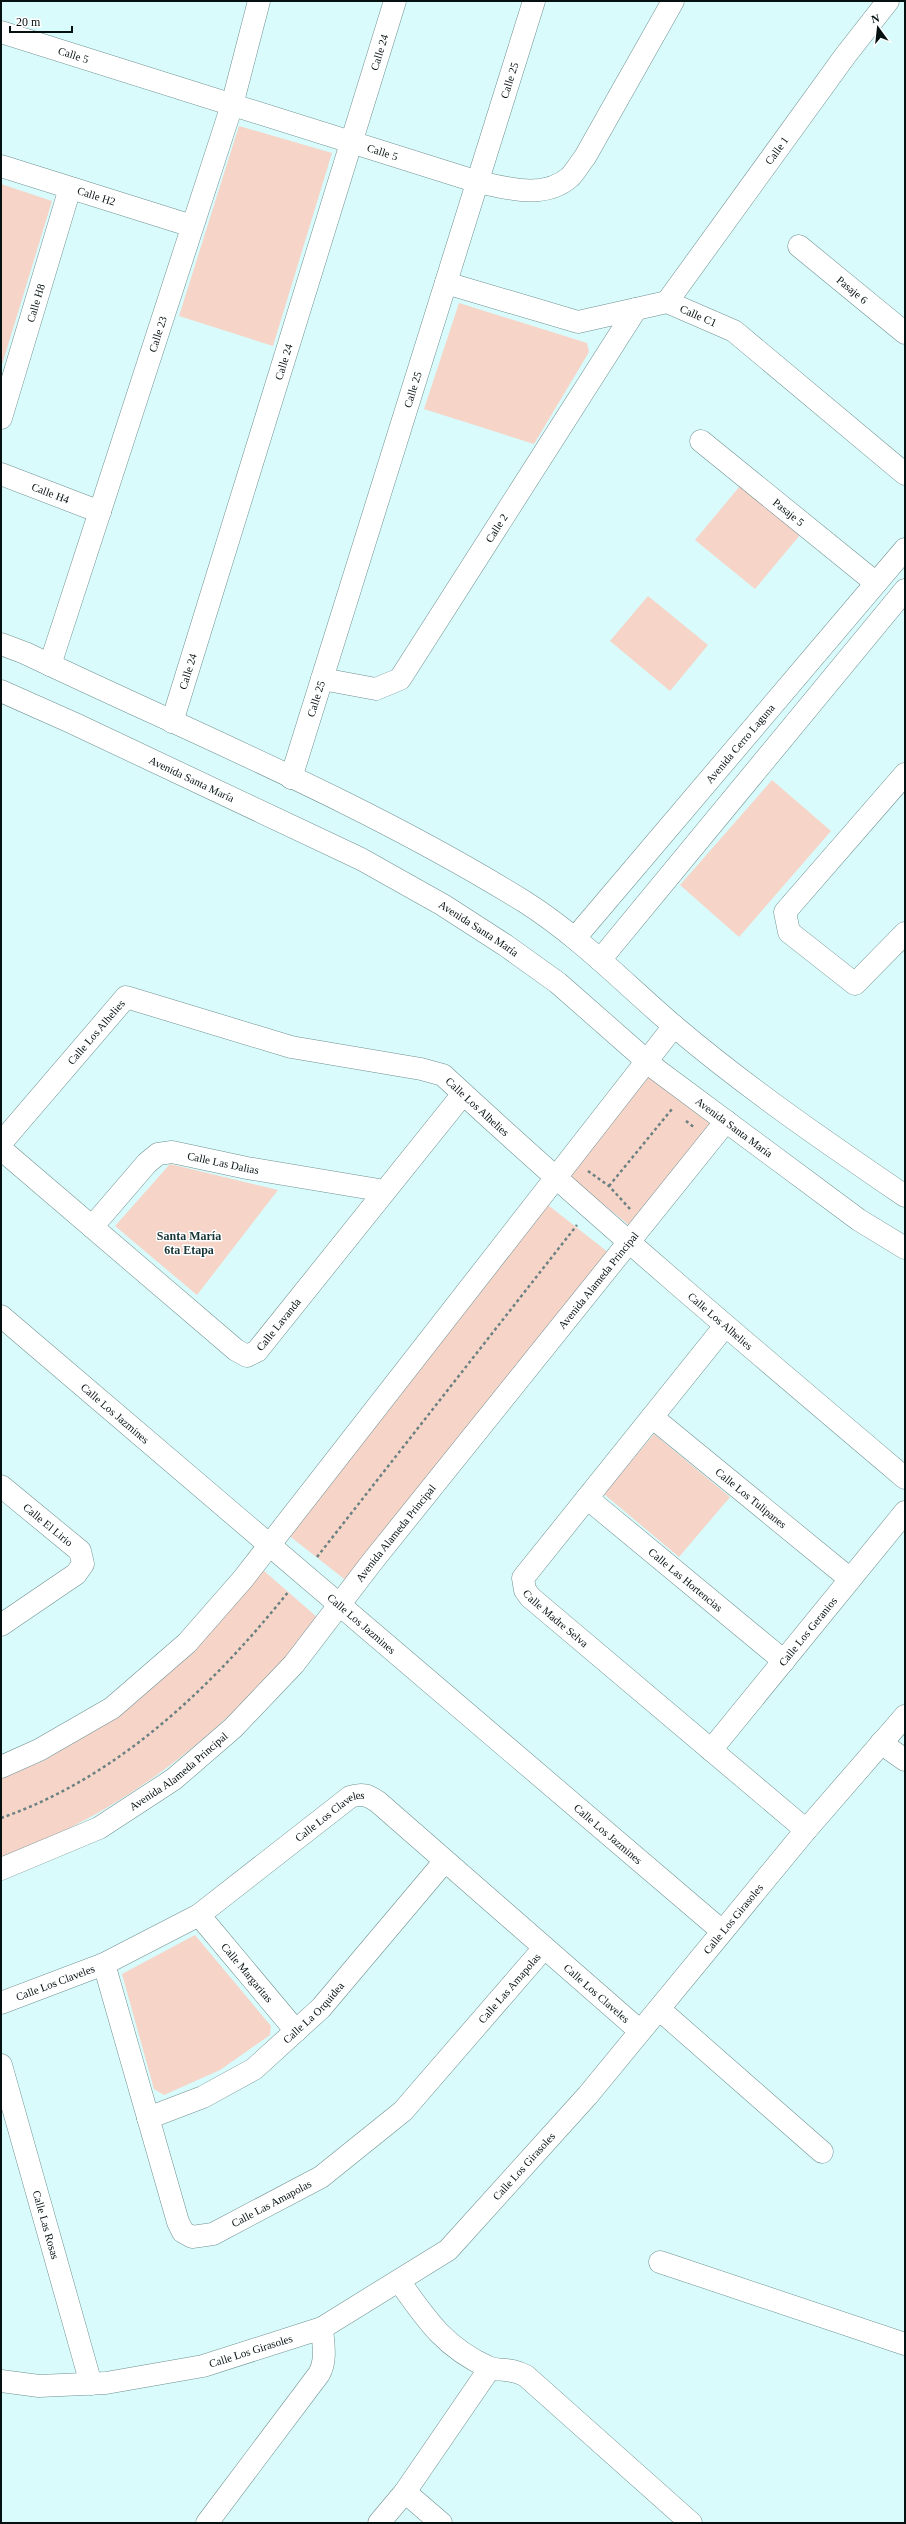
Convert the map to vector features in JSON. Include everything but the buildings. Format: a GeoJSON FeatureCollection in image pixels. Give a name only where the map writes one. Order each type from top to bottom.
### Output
{"type":"FeatureCollection","features":[{"type":"Feature","properties":{"kind":"street","name":"Calle 23"},"geometry":{"type":"LineString","coordinates":[[50,664],[232,105],[258,1]]}},
{"type":"Feature","properties":{"kind":"street","name":"Calle 24"},"geometry":{"type":"LineString","coordinates":[[172,722],[353,143],[395,1]]}},
{"type":"Feature","properties":{"kind":"street","name":"Calle 25"},"geometry":{"type":"LineString","coordinates":[[291,778],[534,1]]}},
{"type":"Feature","properties":{"kind":"street","name":"Calle 5"},"geometry":{"type":"LineString","coordinates":[[1,32],[478,182],[526,191],[549,188],[570,177],[585,157],[673,1]]}},
{"type":"Feature","properties":{"kind":"street","name":"Calle 1"},"geometry":{"type":"LineString","coordinates":[[667,302],[844,56],[888,1]]}},
{"type":"Feature","properties":{"kind":"street","name":"Calle H2"},"geometry":{"type":"LineString","coordinates":[[1,166],[192,226]]}},
{"type":"Feature","properties":{"kind":"street","name":"Calle H8"},"geometry":{"type":"LineString","coordinates":[[1,418],[70,188]]}},
{"type":"Feature","properties":{"kind":"street","name":"Pasaje 6"},"geometry":{"type":"LineString","coordinates":[[799,246],[905,333]]}},
{"type":"Feature","properties":{"kind":"street","name":"Calle C1"},"geometry":{"type":"LineString","coordinates":[[446,283],[578,322],[667,302],[734,331],[905,474]]}},
{"type":"Feature","properties":{"kind":"street","name":"Calle 2"},"geometry":{"type":"LineString","coordinates":[[322,680],[376,689],[400,679],[636,309]]}},
{"type":"Feature","properties":{"kind":"street","name":"Pasaje 5"},"geometry":{"type":"LineString","coordinates":[[701,441],[876,583]]}},
{"type":"Feature","properties":{"kind":"street","name":"Calle H4"},"geometry":{"type":"LineString","coordinates":[[1,474],[100,512]]}},
{"type":"Feature","properties":{"kind":"street","name":"Avenida Cerro Laguna"},"geometry":{"type":"LineString","coordinates":[[575,938],[905,549]]}},
{"type":"Feature","properties":{"kind":"street"},"geometry":{"type":"LineString","coordinates":[[600,960],[905,590]]}},
{"type":"Feature","properties":{"kind":"street"},"geometry":{"type":"LineString","coordinates":[[1,644],[50,664],[381,821],[527,904],[575,938],[674,1026],[750,1088],[905,1196]]}},
{"type":"Feature","properties":{"kind":"street","name":"Avenida Santa María"},"geometry":{"type":"LineString","coordinates":[[1,691],[73,723],[361,859],[443,905],[505,945],[558,983],[647,1061],[859,1220],[905,1248]]}},
{"type":"Feature","properties":{"kind":"street"},"geometry":{"type":"LineString","coordinates":[[905,774],[785,912],[789,932],[855,984],[905,933]]}},
{"type":"Feature","properties":{"kind":"street","name":"Calle Los Alhelies"},"geometry":{"type":"LineString","coordinates":[[1,1143],[126,997],[291,1047],[420,1069],[443,1075],[555,1178],[724,1326],[905,1478]]}},
{"type":"Feature","properties":{"kind":"street"},"geometry":{"type":"LineString","coordinates":[[1,1767],[40,1750],[112,1708],[187,1644],[270,1545],[674,1026]]}},
{"type":"Feature","properties":{"kind":"street","name":"Calle Lavanda"},"geometry":{"type":"LineString","coordinates":[[1,1149],[236,1350],[247,1356],[257,1351],[463,1094]]}},
{"type":"Feature","properties":{"kind":"street","name":"Avenida Alameda Principal"},"geometry":{"type":"LineString","coordinates":[[1,1869],[99,1828],[174,1779],[233,1728],[294,1664],[726,1121]]}},
{"type":"Feature","properties":{"kind":"street","name":"Calle Las Dalias"},"geometry":{"type":"LineString","coordinates":[[92,1227],[147,1164],[158,1154],[172,1152],[247,1168],[385,1191]]}},
{"type":"Feature","properties":{"kind":"street","name":"Calle Los Jazmines"},"geometry":{"type":"LineString","coordinates":[[1,1316],[722,1931]]}},
{"type":"Feature","properties":{"kind":"street","name":"Calle Madre Selva"},"geometry":{"type":"LineString","coordinates":[[724,1326],[523,1578],[526,1590],[530,1597],[806,1830]]}},
{"type":"Feature","properties":{"kind":"street","name":"Calle Los Tulipanes"},"geometry":{"type":"LineString","coordinates":[[652,1417],[850,1579]]}},
{"type":"Feature","properties":{"kind":"street","name":"Calle El Lirio"},"geometry":{"type":"LineString","coordinates":[[1,1486],[80,1551],[83,1564],[76,1574],[1,1625]]}},
{"type":"Feature","properties":{"kind":"street","name":"Calle Las Hortencias"},"geometry":{"type":"LineString","coordinates":[[587,1498],[784,1660]]}},
{"type":"Feature","properties":{"kind":"street","name":"Calle Los Geranios"},"geometry":{"type":"LineString","coordinates":[[711,1750],[905,1512]]}},
{"type":"Feature","properties":{"kind":"street","name":"Calle Los Girasoles"},"geometry":{"type":"LineString","coordinates":[[1,2381],[39,2386],[106,2383],[203,2366],[322,2328],[448,2250],[588,2095],[806,1830],[905,1716]]}},
{"type":"Feature","properties":{"kind":"street"},"geometry":{"type":"LineString","coordinates":[[882,1743],[905,1760]]}},
{"type":"Feature","properties":{"kind":"street","name":"Calle Los Claveles"},"geometry":{"type":"LineString","coordinates":[[1,2003],[104,1964],[199,1915],[350,1797],[360,1794],[368,1796],[378,1802],[444,1862],[640,2031]]}},
{"type":"Feature","properties":{"kind":"street","name":"Calle La Orquidea"},"geometry":{"type":"LineString","coordinates":[[148,2118],[203,2098],[254,2069],[321,2008],[444,1862]]}},
{"type":"Feature","properties":{"kind":"street","name":"Calle Margaritas"},"geometry":{"type":"LineString","coordinates":[[199,1915],[296,2030]]}},
{"type":"Feature","properties":{"kind":"street","name":"Calle Las Amapolas"},"geometry":{"type":"LineString","coordinates":[[104,1964],[178,2222],[183,2232],[192,2237],[213,2234],[321,2177],[403,2111],[544,1948]]}},
{"type":"Feature","properties":{"kind":"street"},"geometry":{"type":"LineString","coordinates":[[658,2009],[822,2152]]}},
{"type":"Feature","properties":{"kind":"street","name":"Calle Las Rosas"},"geometry":{"type":"LineString","coordinates":[[1,2065],[91,2384]]}},
{"type":"Feature","properties":{"kind":"street"},"geometry":{"type":"LineString","coordinates":[[660,2262],[905,2344]]}},
{"type":"Feature","properties":{"kind":"street"},"geometry":{"type":"LineString","coordinates":[[399,2281],[426,2320],[454,2348],[490,2368],[507,2369],[526,2376],[691,2523]]}},
{"type":"Feature","properties":{"kind":"street"},"geometry":{"type":"LineString","coordinates":[[208,2523],[319,2374],[323,2366],[324,2355],[322,2328]]}},
{"type":"Feature","properties":{"kind":"street"},"geometry":{"type":"LineString","coordinates":[[379,2523],[405,2492],[490,2368]]}},
{"type":"Feature","properties":{"kind":"street"},"geometry":{"type":"LineString","coordinates":[[405,2492],[441,2523]]}},
{"type":"Feature","properties":{"kind":"path"},"geometry":{"type":"LineString","coordinates":[[609,1186],[672,1109]]}},
{"type":"Feature","properties":{"kind":"path"},"geometry":{"type":"LineString","coordinates":[[584,1168],[609,1186],[632,1211]]}},
{"type":"Feature","properties":{"kind":"path"},"geometry":{"type":"LineString","coordinates":[[318,1557],[580,1221]]}},
{"type":"Feature","properties":{"kind":"path"},"geometry":{"type":"LineString","coordinates":[[1,1818],[19,1812],[78,1782],[160,1726],[207,1685],[252,1636],[289,1591]]}},
{"type":"Feature","properties":{"kind":"shaded area"},"geometry":{"type":"Polygon","coordinates":[[[239,126],[332,153],[273,346],[179,316],[239,126]]]}},
{"type":"Feature","properties":{"kind":"shaded area"},"geometry":{"type":"Polygon","coordinates":[[[1,184],[52,201],[1,368],[1,184]]]}},
{"type":"Feature","properties":{"kind":"shaded area"},"geometry":{"type":"Polygon","coordinates":[[[459,303],[587,343],[589,352],[534,444],[424,409],[459,303]]]}},
{"type":"Feature","properties":{"kind":"shaded area"},"geometry":{"type":"Polygon","coordinates":[[[740,486],[800,535],[755,589],[695,540],[740,486]]]}},
{"type":"Feature","properties":{"kind":"shaded area"},"geometry":{"type":"Polygon","coordinates":[[[648,596],[708,645],[670,691],[610,641],[648,596]]]}},
{"type":"Feature","properties":{"kind":"shaded area"},"geometry":{"type":"Polygon","coordinates":[[[772,780],[831,831],[739,937],[680,885],[772,780]]]}},
{"type":"Feature","properties":{"kind":"shaded area"},"geometry":{"type":"Polygon","coordinates":[[[650,1075],[711,1124],[629,1225],[568,1176],[650,1075]]]}},
{"type":"Feature","properties":{"kind":"shaded area"},"geometry":{"type":"Polygon","coordinates":[[[170,1164],[278,1190],[197,1295],[115,1226],[170,1164]]]}},
{"type":"Feature","properties":{"kind":"shaded area"},"geometry":{"type":"Polygon","coordinates":[[[548,1205],[609,1253],[348,1582],[287,1534],[548,1205]]]}},
{"type":"Feature","properties":{"kind":"shaded area"},"geometry":{"type":"Polygon","coordinates":[[[654,1434],[730,1497],[679,1557],[604,1494],[654,1434]]]}},
{"type":"Feature","properties":{"kind":"shaded area"},"geometry":{"type":"Polygon","coordinates":[[[263,1570],[318,1618],[262,1683],[232,1713],[200,1741],[167,1768],[132,1792],[57,1834],[1,1858],[1,1778],[43,1761],[118,1717],[194,1652],[263,1570]]]}},
{"type":"Feature","properties":{"kind":"shaded area"},"geometry":{"type":"Polygon","coordinates":[[[195,1935],[271,2026],[270,2035],[220,2070],[164,2095],[154,2089],[122,1974],[195,1935]]]}},
{"type":"Feature","properties":{"kind":"district","name":"Santa María 6ta Etapa"},"geometry":{"type":"Point","coordinates":[189,1243]}}]}
